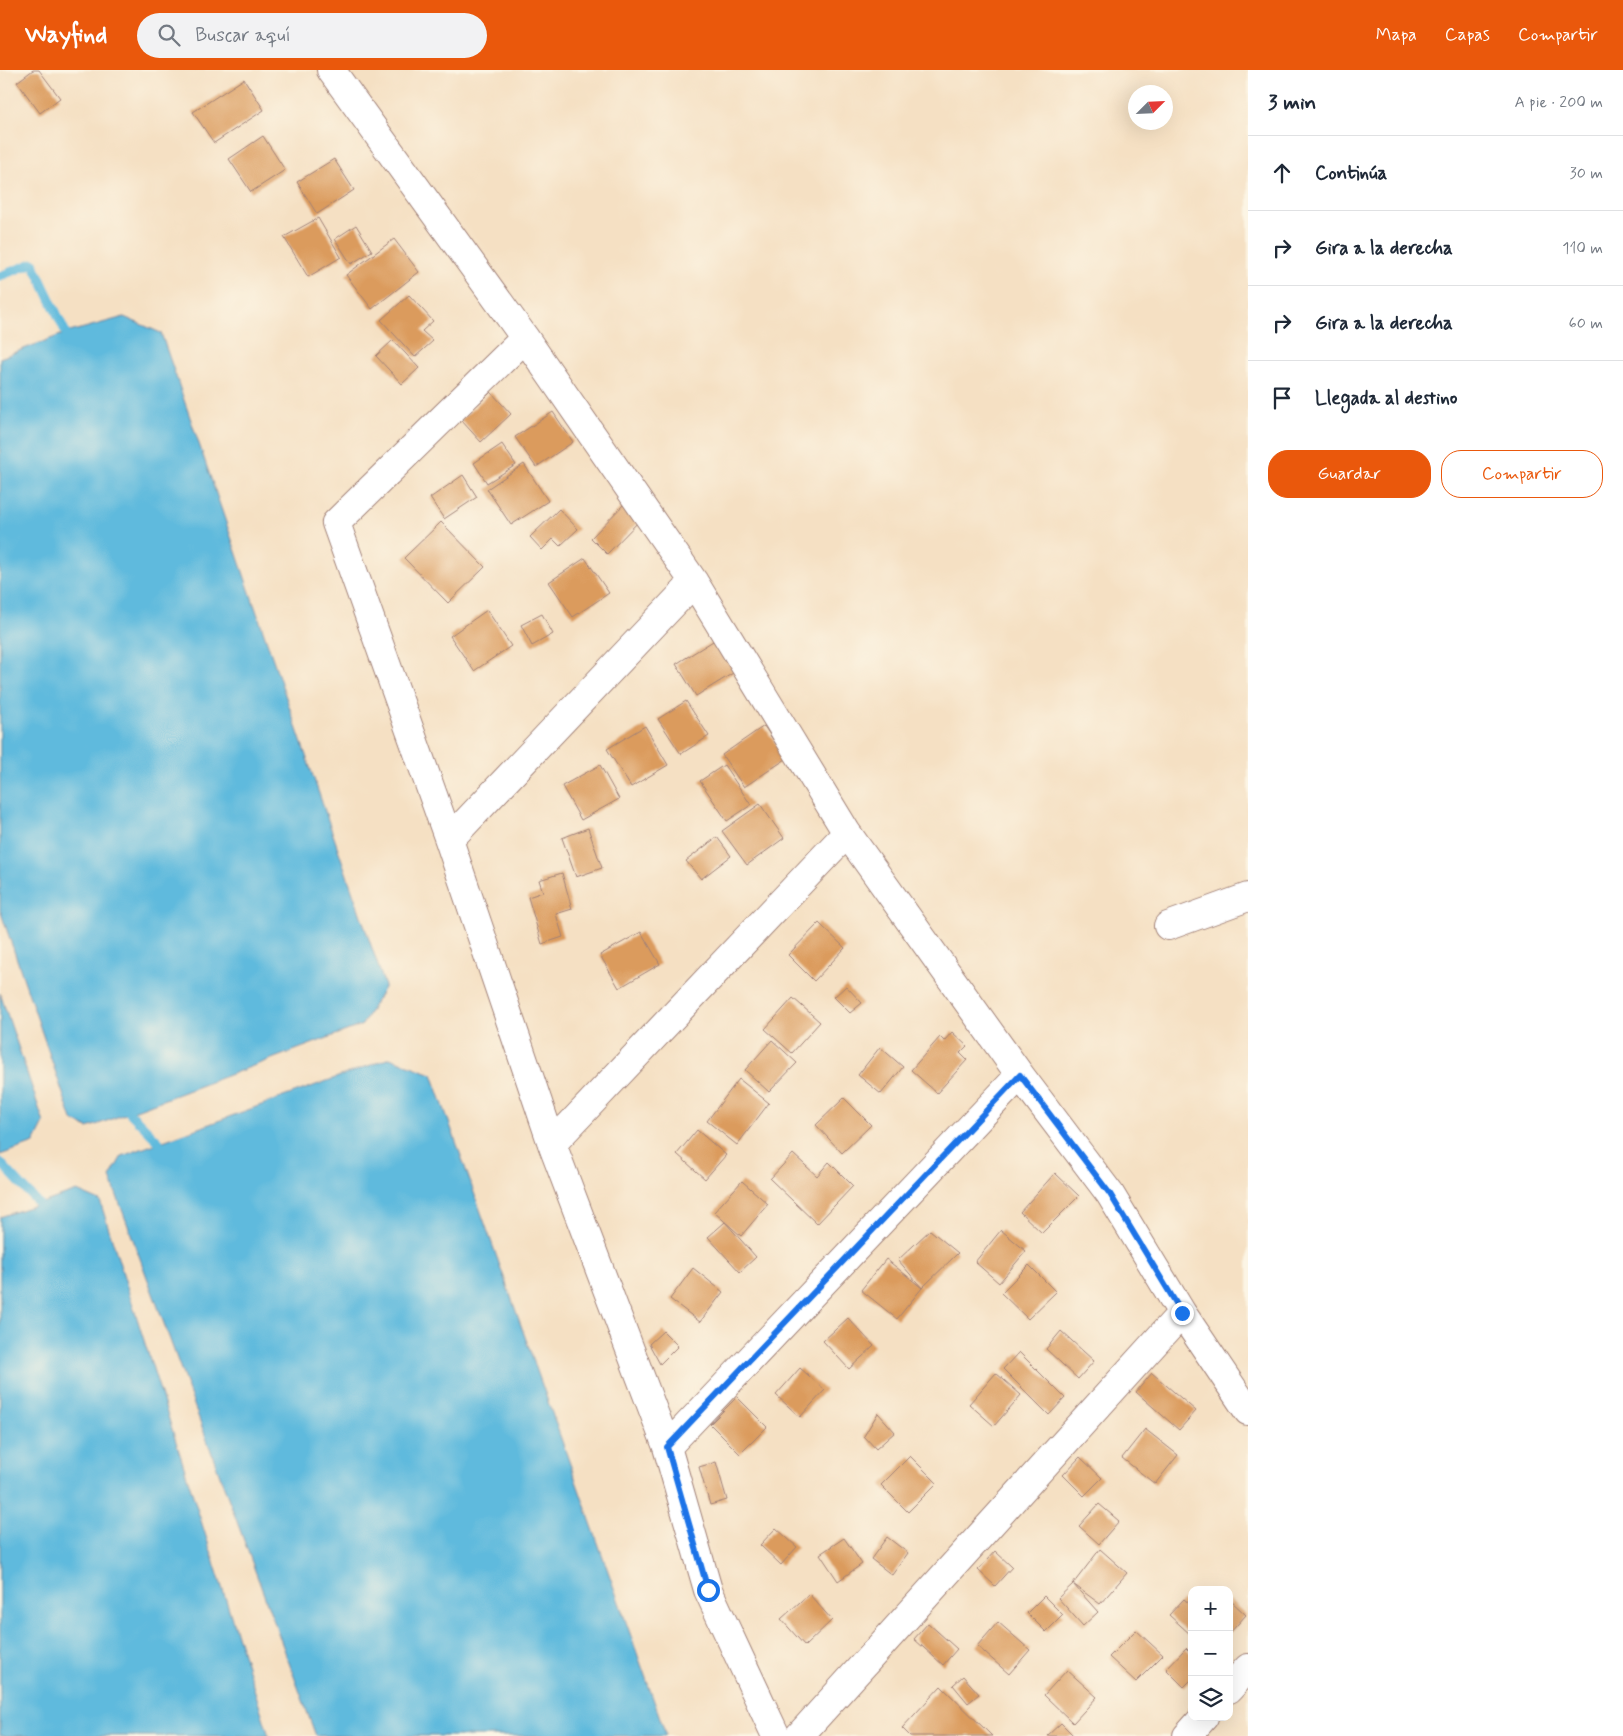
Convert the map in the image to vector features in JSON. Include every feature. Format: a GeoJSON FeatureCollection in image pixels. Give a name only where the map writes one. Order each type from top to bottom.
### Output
{"type":"FeatureCollection","features":[{"type":"Feature","properties":{"kind":"street"},"geometry":{"type":"LineString","coordinates":[[331,70],[525,338],[694,582],[847,833],[1020,1075],[1110,1194],[1182,1313],[1248,1411]]}},
{"type":"Feature","properties":{"kind":"street"},"geometry":{"type":"LineString","coordinates":[[525,338],[336,524],[449,840],[552,1144],[667,1447],[708,1590],[776,1736]]}},
{"type":"Feature","properties":{"kind":"street"},"geometry":{"type":"LineString","coordinates":[[449,840],[694,582]]}},
{"type":"Feature","properties":{"kind":"street"},"geometry":{"type":"LineString","coordinates":[[552,1144],[847,833]]}},
{"type":"Feature","properties":{"kind":"street"},"geometry":{"type":"LineString","coordinates":[[1168,926],[1248,897]]}},
{"type":"Feature","properties":{"kind":"street"},"geometry":{"type":"LineString","coordinates":[[667,1447],[1020,1075]]}},
{"type":"Feature","properties":{"kind":"street"},"geometry":{"type":"LineString","coordinates":[[799,1736],[1182,1313]]}},
{"type":"Feature","properties":{"kind":"street"},"geometry":{"type":"LineString","coordinates":[[1233,1685],[1248,1668]]}},
{"type":"Feature","properties":{"kind":"street"},"geometry":{"type":"LineString","coordinates":[[1187,1736],[1200,1721]]}},
{"type":"Feature","properties":{"kind":"water"},"geometry":{"type":"Polygon","coordinates":[[[124,317],[161,333],[385,986],[362,1025],[88,1128],[72,1120],[0,910],[0,358],[66,333],[124,317]]]}},
{"type":"Feature","properties":{"kind":"water"},"geometry":{"type":"Polygon","coordinates":[[[0,993],[44,1123],[34,1143],[0,1155],[0,993]]]}},
{"type":"Feature","properties":{"kind":"water"},"geometry":{"type":"Polygon","coordinates":[[[390,1058],[432,1074],[666,1735],[664,1736],[316,1736],[110,1177],[122,1156],[390,1058]]]}},
{"type":"Feature","properties":{"kind":"water"},"geometry":{"type":"Polygon","coordinates":[[[77,1191],[100,1201],[269,1736],[0,1736],[0,1217],[77,1191]]]}},
{"type":"Feature","properties":{"kind":"building"},"geometry":{"type":"Polygon","coordinates":[[[33,70],[39,70],[60,98],[40,113],[17,82],[33,70]]]}},
{"type":"Feature","properties":{"kind":"building"},"geometry":{"type":"Polygon","coordinates":[[[244,79],[264,110],[214,143],[193,112],[244,79]]]}},
{"type":"Feature","properties":{"kind":"building"},"geometry":{"type":"Polygon","coordinates":[[[263,136],[285,170],[251,192],[229,159],[263,136]]]}},
{"type":"Feature","properties":{"kind":"building"},"geometry":{"type":"Polygon","coordinates":[[[334,159],[354,190],[317,214],[297,182],[334,159]]]}},
{"type":"Feature","properties":{"kind":"building"},"geometry":{"type":"Polygon","coordinates":[[[318,218],[341,257],[308,277],[284,237],[318,218]]]}},
{"type":"Feature","properties":{"kind":"building"},"geometry":{"type":"Polygon","coordinates":[[[356,225],[372,251],[351,264],[335,239],[356,225]]]}},
{"type":"Feature","properties":{"kind":"building"},"geometry":{"type":"Polygon","coordinates":[[[394,239],[419,272],[372,309],[346,275],[394,239]]]}},
{"type":"Feature","properties":{"kind":"building"},"geometry":{"type":"Polygon","coordinates":[[[409,295],[433,321],[422,331],[433,341],[415,357],[381,320],[409,295]]]}},
{"type":"Feature","properties":{"kind":"building"},"geometry":{"type":"Polygon","coordinates":[[[393,340],[419,368],[402,384],[376,356],[393,340]]]}},
{"type":"Feature","properties":{"kind":"building"},"geometry":{"type":"Polygon","coordinates":[[[491,392],[511,414],[481,442],[461,420],[491,392]]]}},
{"type":"Feature","properties":{"kind":"building"},"geometry":{"type":"Polygon","coordinates":[[[553,412],[573,442],[536,467],[515,437],[553,412]]]}},
{"type":"Feature","properties":{"kind":"building"},"geometry":{"type":"Polygon","coordinates":[[[502,444],[516,465],[487,483],[474,463],[502,444]]]}},
{"type":"Feature","properties":{"kind":"building"},"geometry":{"type":"Polygon","coordinates":[[[524,464],[548,501],[511,525],[487,489],[524,464]]]}},
{"type":"Feature","properties":{"kind":"building"},"geometry":{"type":"Polygon","coordinates":[[[463,475],[477,497],[444,519],[430,498],[463,475]]]}},
{"type":"Feature","properties":{"kind":"building"},"geometry":{"type":"Polygon","coordinates":[[[629,499],[645,515],[607,554],[591,538],[629,499]]]}},
{"type":"Feature","properties":{"kind":"building"},"geometry":{"type":"Polygon","coordinates":[[[559,509],[578,529],[560,546],[553,539],[542,550],[530,537],[559,509]]]}},
{"type":"Feature","properties":{"kind":"building"},"geometry":{"type":"Polygon","coordinates":[[[441,522],[485,567],[448,603],[404,558],[441,522]]]}},
{"type":"Feature","properties":{"kind":"building"},"geometry":{"type":"Polygon","coordinates":[[[585,558],[609,593],[573,617],[549,582],[585,558]]]}},
{"type":"Feature","properties":{"kind":"building"},"geometry":{"type":"Polygon","coordinates":[[[487,610],[511,646],[474,671],[450,636],[487,610]]]}},
{"type":"Feature","properties":{"kind":"building"},"geometry":{"type":"Polygon","coordinates":[[[542,614],[553,634],[532,646],[521,625],[542,614]]]}},
{"type":"Feature","properties":{"kind":"building"},"geometry":{"type":"Polygon","coordinates":[[[718,638],[738,670],[696,696],[676,664],[718,638]]]}},
{"type":"Feature","properties":{"kind":"building"},"geometry":{"type":"Polygon","coordinates":[[[686,701],[709,736],[681,754],[658,719],[686,701]]]}},
{"type":"Feature","properties":{"kind":"building"},"geometry":{"type":"Polygon","coordinates":[[[645,726],[668,765],[631,787],[607,749],[645,726]]]}},
{"type":"Feature","properties":{"kind":"building"},"geometry":{"type":"Polygon","coordinates":[[[764,726],[786,759],[744,787],[722,755],[764,726]]]}},
{"type":"Feature","properties":{"kind":"building"},"geometry":{"type":"Polygon","coordinates":[[[600,765],[619,799],[581,820],[562,786],[600,765]]]}},
{"type":"Feature","properties":{"kind":"building"},"geometry":{"type":"Polygon","coordinates":[[[724,765],[751,805],[727,821],[700,781],[724,765]]]}},
{"type":"Feature","properties":{"kind":"building"},"geometry":{"type":"Polygon","coordinates":[[[760,804],[784,838],[747,865],[722,831],[760,804]]]}},
{"type":"Feature","properties":{"kind":"building"},"geometry":{"type":"Polygon","coordinates":[[[588,828],[602,868],[576,877],[562,838],[588,828]]]}},
{"type":"Feature","properties":{"kind":"building"},"geometry":{"type":"Polygon","coordinates":[[[717,837],[731,856],[701,879],[686,861],[717,837]]]}},
{"type":"Feature","properties":{"kind":"building"},"geometry":{"type":"Polygon","coordinates":[[[562,873],[572,909],[556,914],[563,937],[542,944],[528,897],[543,892],[539,880],[562,873]]]}},
{"type":"Feature","properties":{"kind":"building"},"geometry":{"type":"Polygon","coordinates":[[[819,923],[845,948],[814,981],[788,955],[819,923]]]}},
{"type":"Feature","properties":{"kind":"building"},"geometry":{"type":"Polygon","coordinates":[[[641,932],[660,964],[619,988],[600,955],[641,932]]]}},
{"type":"Feature","properties":{"kind":"building"},"geometry":{"type":"Polygon","coordinates":[[[846,986],[862,1003],[850,1013],[834,997],[846,986]]]}},
{"type":"Feature","properties":{"kind":"building"},"geometry":{"type":"Polygon","coordinates":[[[793,998],[820,1022],[792,1053],[765,1029],[793,998]]]}},
{"type":"Feature","properties":{"kind":"building"},"geometry":{"type":"Polygon","coordinates":[[[952,1032],[967,1046],[960,1053],[967,1060],[937,1093],[911,1070],[940,1037],[944,1041],[952,1032]]]}},
{"type":"Feature","properties":{"kind":"building"},"geometry":{"type":"Polygon","coordinates":[[[772,1040],[797,1063],[769,1092],[745,1070],[772,1040]]]}},
{"type":"Feature","properties":{"kind":"building"},"geometry":{"type":"Polygon","coordinates":[[[880,1047],[903,1067],[881,1094],[858,1075],[880,1047]]]}},
{"type":"Feature","properties":{"kind":"building"},"geometry":{"type":"Polygon","coordinates":[[[739,1079],[769,1103],[737,1145],[707,1121],[739,1079]]]}},
{"type":"Feature","properties":{"kind":"building"},"geometry":{"type":"Polygon","coordinates":[[[844,1098],[871,1125],[842,1153],[816,1125],[844,1098]]]}},
{"type":"Feature","properties":{"kind":"building"},"geometry":{"type":"Polygon","coordinates":[[[697,1130],[726,1155],[705,1179],[677,1154],[697,1130]]]}},
{"type":"Feature","properties":{"kind":"building"},"geometry":{"type":"Polygon","coordinates":[[[793,1154],[817,1176],[829,1162],[853,1186],[817,1224],[770,1179],[793,1154]]]}},
{"type":"Feature","properties":{"kind":"building"},"geometry":{"type":"Polygon","coordinates":[[[1055,1173],[1079,1196],[1042,1233],[1020,1212],[1055,1173]]]}},
{"type":"Feature","properties":{"kind":"building"},"geometry":{"type":"Polygon","coordinates":[[[742,1181],[768,1204],[741,1236],[714,1212],[742,1181]]]}},
{"type":"Feature","properties":{"kind":"building"},"geometry":{"type":"Polygon","coordinates":[[[725,1222],[756,1257],[740,1272],[708,1237],[725,1222]]]}},
{"type":"Feature","properties":{"kind":"building"},"geometry":{"type":"Polygon","coordinates":[[[930,1230],[958,1253],[922,1288],[898,1260],[930,1230]]]}},
{"type":"Feature","properties":{"kind":"building"},"geometry":{"type":"Polygon","coordinates":[[[1001,1230],[1026,1251],[999,1283],[975,1262],[1001,1230]]]}},
{"type":"Feature","properties":{"kind":"building"},"geometry":{"type":"Polygon","coordinates":[[[886,1259],[922,1288],[897,1319],[861,1290],[886,1259]]]}},
{"type":"Feature","properties":{"kind":"building"},"geometry":{"type":"Polygon","coordinates":[[[1029,1265],[1056,1292],[1028,1319],[1001,1293],[1029,1265]]]}},
{"type":"Feature","properties":{"kind":"building"},"geometry":{"type":"Polygon","coordinates":[[[693,1268],[723,1292],[700,1322],[670,1299],[693,1268]]]}},
{"type":"Feature","properties":{"kind":"building"},"geometry":{"type":"Polygon","coordinates":[[[848,1318],[874,1346],[849,1369],[823,1341],[848,1318]]]}},
{"type":"Feature","properties":{"kind":"building"},"geometry":{"type":"Polygon","coordinates":[[[663,1331],[678,1346],[660,1364],[649,1344],[663,1331]]]}},
{"type":"Feature","properties":{"kind":"building"},"geometry":{"type":"Polygon","coordinates":[[[1061,1331],[1094,1361],[1078,1379],[1046,1349],[1061,1331]]]}},
{"type":"Feature","properties":{"kind":"building"},"geometry":{"type":"Polygon","coordinates":[[[1019,1352],[1065,1398],[1049,1415],[1003,1369],[1019,1352]]]}},
{"type":"Feature","properties":{"kind":"building"},"geometry":{"type":"Polygon","coordinates":[[[800,1368],[825,1390],[800,1417],[776,1395],[800,1368]]]}},
{"type":"Feature","properties":{"kind":"building"},"geometry":{"type":"Polygon","coordinates":[[[996,1373],[1021,1395],[994,1426],[969,1404],[996,1373]]]}},
{"type":"Feature","properties":{"kind":"building"},"geometry":{"type":"Polygon","coordinates":[[[1152,1373],[1196,1411],[1179,1430],[1136,1392],[1152,1373]]]}},
{"type":"Feature","properties":{"kind":"building"},"geometry":{"type":"Polygon","coordinates":[[[737,1397],[767,1427],[740,1454],[710,1424],[737,1397]]]}},
{"type":"Feature","properties":{"kind":"building"},"geometry":{"type":"Polygon","coordinates":[[[878,1413],[895,1432],[876,1449],[864,1436],[878,1413]]]}},
{"type":"Feature","properties":{"kind":"building"},"geometry":{"type":"Polygon","coordinates":[[[1145,1429],[1178,1455],[1155,1484],[1122,1458],[1145,1429]]]}},
{"type":"Feature","properties":{"kind":"building"},"geometry":{"type":"Polygon","coordinates":[[[910,1456],[937,1483],[908,1512],[881,1485],[910,1456]]]}},
{"type":"Feature","properties":{"kind":"building"},"geometry":{"type":"Polygon","coordinates":[[[1080,1457],[1102,1478],[1084,1496],[1063,1475],[1080,1457]]]}},
{"type":"Feature","properties":{"kind":"building"},"geometry":{"type":"Polygon","coordinates":[[[716,1462],[727,1500],[710,1505],[699,1467],[716,1462]]]}},
{"type":"Feature","properties":{"kind":"building"},"geometry":{"type":"Polygon","coordinates":[[[1099,1504],[1119,1521],[1099,1544],[1079,1526],[1099,1504]]]}},
{"type":"Feature","properties":{"kind":"building"},"geometry":{"type":"Polygon","coordinates":[[[776,1528],[797,1547],[781,1565],[760,1545],[776,1528]]]}},
{"type":"Feature","properties":{"kind":"building"},"geometry":{"type":"Polygon","coordinates":[[[887,1537],[908,1553],[892,1575],[871,1559],[887,1537]]]}},
{"type":"Feature","properties":{"kind":"building"},"geometry":{"type":"Polygon","coordinates":[[[844,1538],[862,1564],[838,1581],[820,1554],[844,1538]]]}},
{"type":"Feature","properties":{"kind":"building"},"geometry":{"type":"Polygon","coordinates":[[[1100,1549],[1127,1573],[1100,1604],[1073,1584],[1100,1549]]]}},
{"type":"Feature","properties":{"kind":"building"},"geometry":{"type":"Polygon","coordinates":[[[995,1551],[1012,1567],[995,1586],[978,1570],[995,1551]]]}},
{"type":"Feature","properties":{"kind":"building"},"geometry":{"type":"Polygon","coordinates":[[[1073,1584],[1098,1612],[1083,1626],[1058,1598],[1073,1584]]]}},
{"type":"Feature","properties":{"kind":"building"},"geometry":{"type":"Polygon","coordinates":[[[809,1594],[832,1620],[805,1646],[781,1619],[809,1594]]]}},
{"type":"Feature","properties":{"kind":"building"},"geometry":{"type":"Polygon","coordinates":[[[1044,1596],[1063,1615],[1046,1632],[1027,1613],[1044,1596]]]}},
{"type":"Feature","properties":{"kind":"building"},"geometry":{"type":"Polygon","coordinates":[[[1184,1599],[1188,1602],[1188,1632],[1169,1615],[1184,1599]]]}},
{"type":"Feature","properties":{"kind":"building"},"geometry":{"type":"Polygon","coordinates":[[[1233,1603],[1246,1615],[1233,1630],[1233,1603]]]}},
{"type":"Feature","properties":{"kind":"building"},"geometry":{"type":"Polygon","coordinates":[[[998,1622],[1030,1650],[1009,1674],[977,1646],[998,1622]]]}},
{"type":"Feature","properties":{"kind":"building"},"geometry":{"type":"Polygon","coordinates":[[[928,1623],[957,1649],[943,1665],[914,1639],[928,1623]]]}},
{"type":"Feature","properties":{"kind":"building"},"geometry":{"type":"Polygon","coordinates":[[[1136,1630],[1163,1655],[1136,1682],[1109,1657],[1136,1630]]]}},
{"type":"Feature","properties":{"kind":"building"},"geometry":{"type":"Polygon","coordinates":[[[1186,1648],[1188,1650],[1188,1683],[1184,1687],[1166,1669],[1186,1648]]]}},
{"type":"Feature","properties":{"kind":"building"},"geometry":{"type":"Polygon","coordinates":[[[1067,1670],[1097,1697],[1073,1723],[1044,1695],[1067,1670]]]}},
{"type":"Feature","properties":{"kind":"building"},"geometry":{"type":"Polygon","coordinates":[[[963,1676],[979,1694],[968,1703],[953,1685],[963,1676]]]}},
{"type":"Feature","properties":{"kind":"building"},"geometry":{"type":"Polygon","coordinates":[[[941,1686],[992,1736],[910,1736],[902,1728],[941,1686]]]}},
{"type":"Feature","properties":{"kind":"building"},"geometry":{"type":"Polygon","coordinates":[[[1061,1723],[1074,1736],[1047,1736],[1061,1723]]]}},
{"type":"Feature","properties":{"kind":"waterway"},"geometry":{"type":"LineString","coordinates":[[0,276],[33,263],[66,333]]}},
{"type":"Feature","properties":{"kind":"waterway"},"geometry":{"type":"LineString","coordinates":[[129,1112],[159,1142]]}},
{"type":"Feature","properties":{"kind":"waterway"},"geometry":{"type":"LineString","coordinates":[[0,1162],[39,1204]]}},
{"type":"Feature","properties":{"kind":"route"},"geometry":{"type":"LineString","coordinates":[[708,1590],[667,1447],[1020,1075],[1110,1194],[1182,1313]]}}]}
